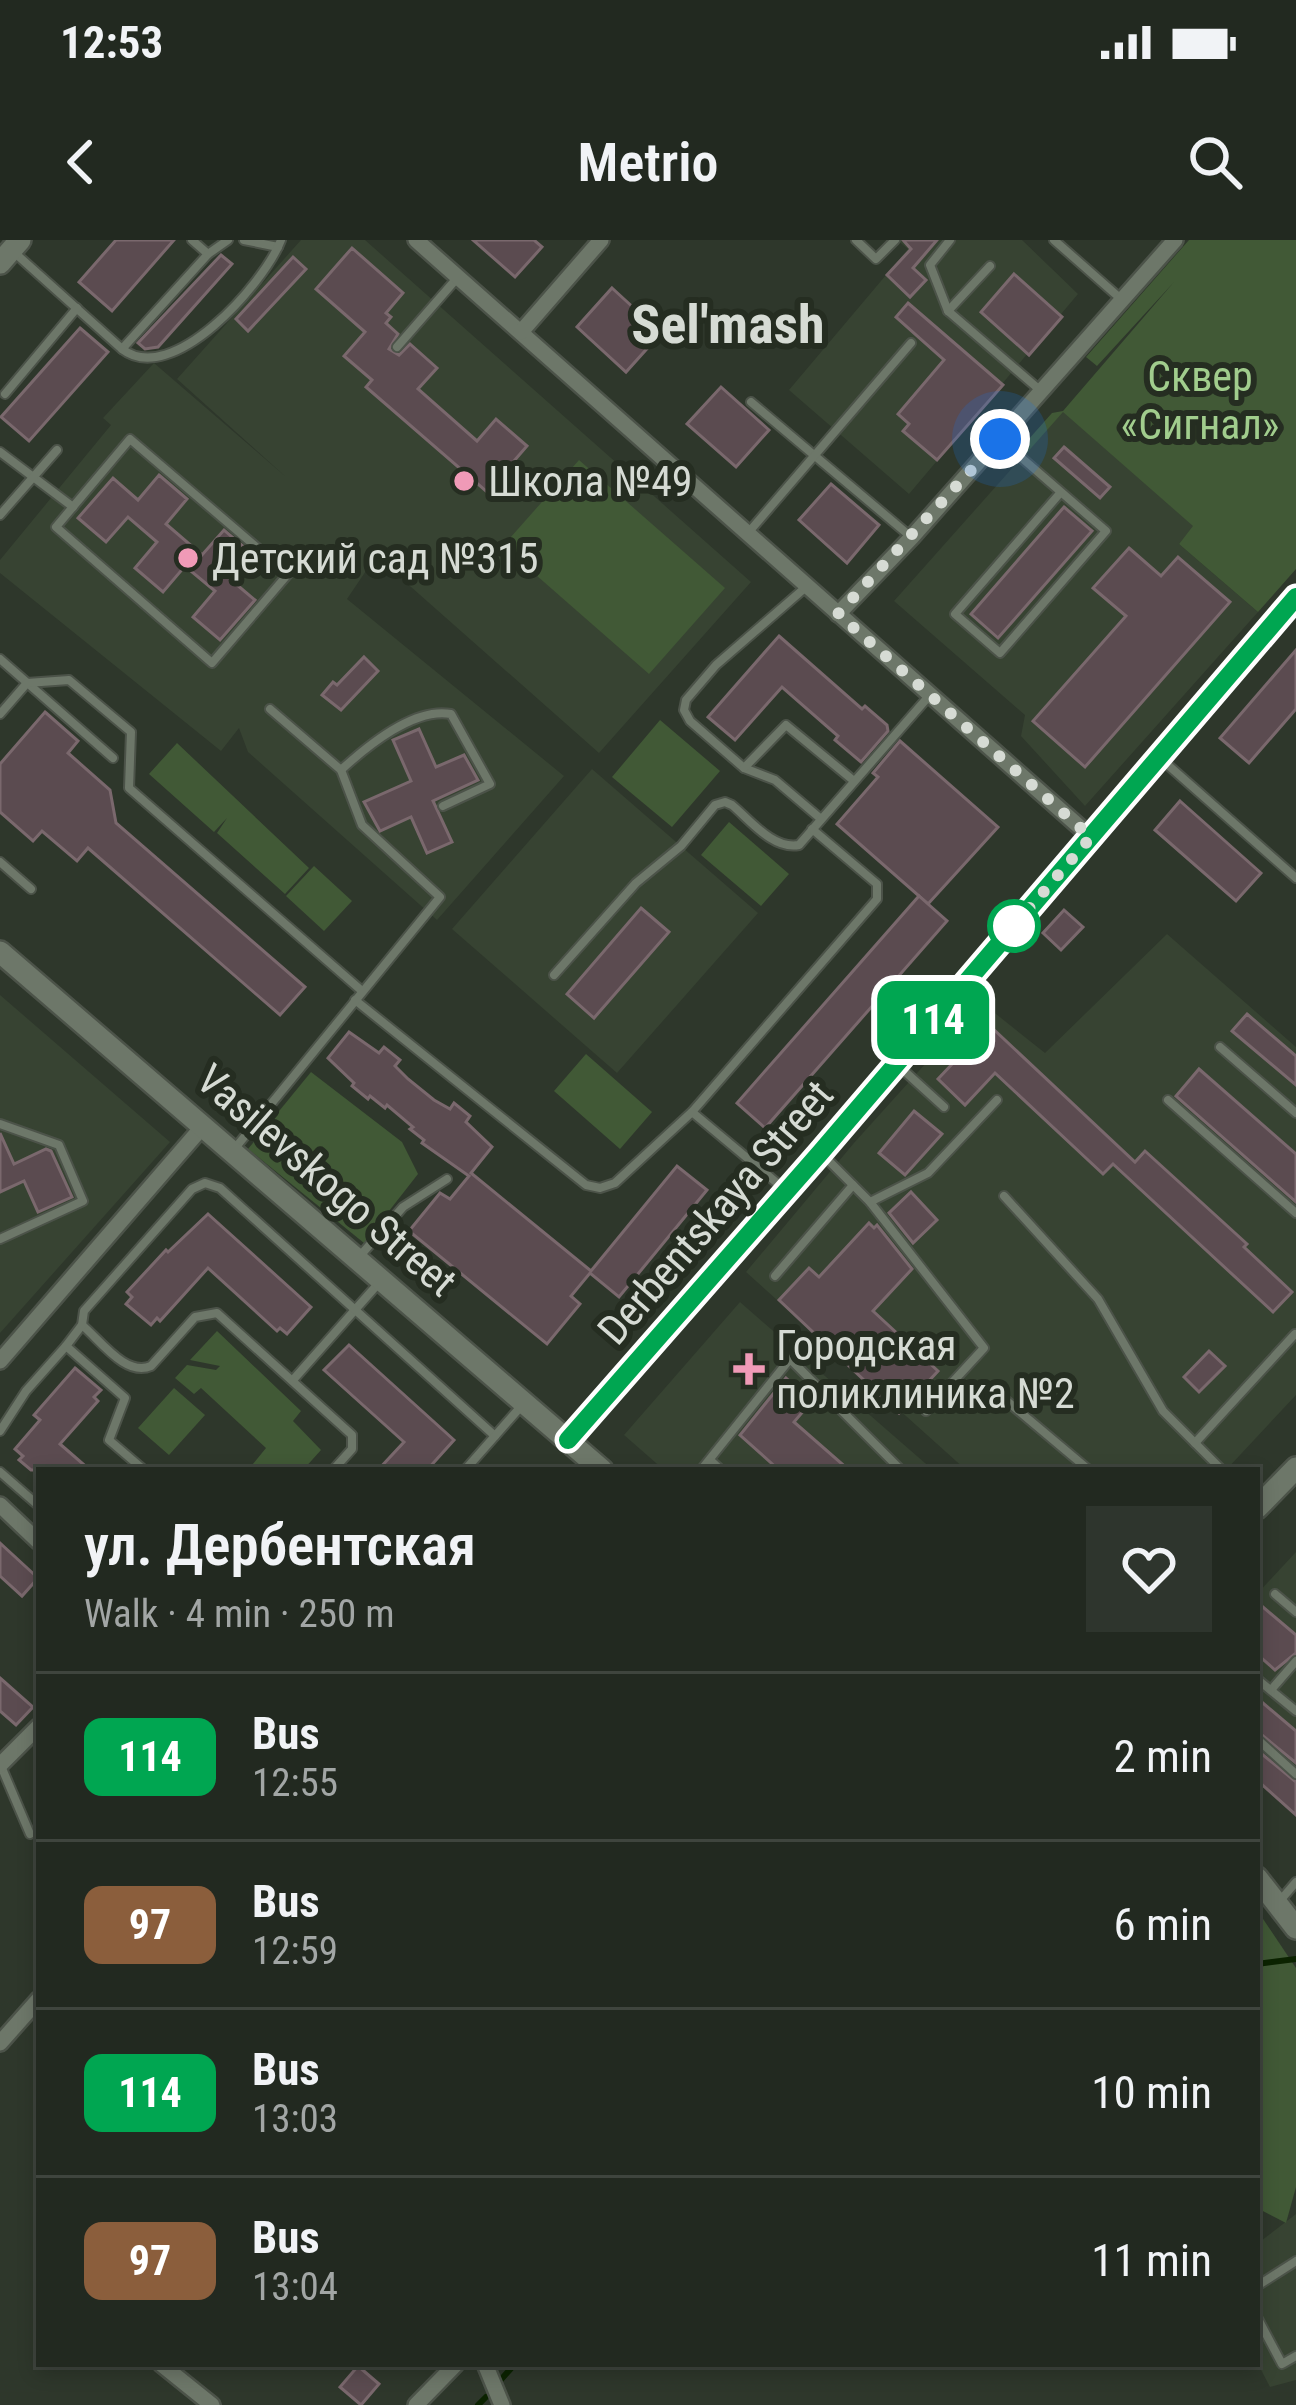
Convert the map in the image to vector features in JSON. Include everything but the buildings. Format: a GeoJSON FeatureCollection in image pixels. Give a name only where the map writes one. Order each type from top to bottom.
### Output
{"type":"FeatureCollection","features":[{"type":"Feature","properties":{"kind":"street"},"geometry":{"type":"LineString","coordinates":[[416,240],[1091,837]]}},
{"type":"Feature","properties":{"kind":"street"},"geometry":{"type":"LineString","coordinates":[[520,332],[601,240]]}},
{"type":"Feature","properties":{"kind":"street"},"geometry":{"type":"LineString","coordinates":[[838,614],[1175,240]]}},
{"type":"Feature","properties":{"kind":"street","name":"Derbentskaya Street"},"geometry":{"type":"LineString","coordinates":[[568,1440],[1296,597]]}},
{"type":"Feature","properties":{"kind":"street","name":"Vasilevskogo Street"},"geometry":{"type":"LineString","coordinates":[[0,952],[599,1467]]}},
{"type":"Feature","properties":{"kind":"street"},"geometry":{"type":"LineString","coordinates":[[0,1361],[204,1125]]}},
{"type":"Feature","properties":{"kind":"street"},"geometry":{"type":"LineString","coordinates":[[1260,1504],[1296,1468]]}},
{"type":"Feature","properties":{"kind":"street"},"geometry":{"type":"LineString","coordinates":[[0,1505],[36,1539]]}},
{"type":"Feature","properties":{"kind":"street"},"geometry":{"type":"LineString","coordinates":[[1,1765],[36,1729]]}},
{"type":"Feature","properties":{"kind":"street"},"geometry":{"type":"LineString","coordinates":[[1260,1882],[1296,1928]]}},
{"type":"Feature","properties":{"kind":"street"},"geometry":{"type":"LineString","coordinates":[[0,2043],[36,2003]]}},
{"type":"Feature","properties":{"kind":"street"},"geometry":{"type":"LineString","coordinates":[[165,2367],[212,2405]]}},
{"type":"Feature","properties":{"kind":"street"},"geometry":{"type":"LineString","coordinates":[[416,2405],[453,2367]]}},
{"type":"Feature","properties":{"kind":"street"},"geometry":{"type":"LineString","coordinates":[[486,2367],[502,2405]]}},
{"type":"Feature","properties":{"kind":"lane"},"geometry":{"type":"LineString","coordinates":[[192,240],[208,254]]}},
{"type":"Feature","properties":{"kind":"lane"},"geometry":{"type":"LineString","coordinates":[[122,349],[208,254],[228,240]]}},
{"type":"Feature","properties":{"kind":"lane"},"geometry":{"type":"LineString","coordinates":[[10,251],[122,349],[134,358],[151,361],[181,349],[253,286],[280,244],[244,240]]}},
{"type":"Feature","properties":{"kind":"lane"},"geometry":{"type":"LineString","coordinates":[[856,240],[875,259],[895,240]]}},
{"type":"Feature","properties":{"kind":"lane"},"geometry":{"type":"LineString","coordinates":[[950,240],[929,265],[948,311],[1042,392]]}},
{"type":"Feature","properties":{"kind":"lane"},"geometry":{"type":"LineString","coordinates":[[1054,240],[1123,300]]}},
{"type":"Feature","properties":{"kind":"lane"},"geometry":{"type":"LineString","coordinates":[[948,311],[990,266]]}},
{"type":"Feature","properties":{"kind":"lane"},"geometry":{"type":"LineString","coordinates":[[397,347],[458,277]]}},
{"type":"Feature","properties":{"kind":"lane"},"geometry":{"type":"LineString","coordinates":[[5,394],[77,308]]}},
{"type":"Feature","properties":{"kind":"lane"},"geometry":{"type":"LineString","coordinates":[[747,534],[911,344]]}},
{"type":"Feature","properties":{"kind":"lane"},"geometry":{"type":"LineString","coordinates":[[751,402],[912,537]]}},
{"type":"Feature","properties":{"kind":"lane"},"geometry":{"type":"LineString","coordinates":[[130,439],[288,574],[212,663],[56,527],[73,507],[130,439]]}},
{"type":"Feature","properties":{"kind":"lane"},"geometry":{"type":"LineString","coordinates":[[1000,439],[1106,531],[1000,653],[955,614],[1061,492]]}},
{"type":"Feature","properties":{"kind":"lane"},"geometry":{"type":"LineString","coordinates":[[0,514],[57,450]]}},
{"type":"Feature","properties":{"kind":"lane"},"geometry":{"type":"LineString","coordinates":[[0,452],[73,507]]}},
{"type":"Feature","properties":{"kind":"lane"},"geometry":{"type":"LineString","coordinates":[[806,586],[716,665],[686,700],[685,710],[690,721],[744,768],[775,780],[821,819]]}},
{"type":"Feature","properties":{"kind":"lane"},"geometry":{"type":"LineString","coordinates":[[0,659],[113,758]]}},
{"type":"Feature","properties":{"kind":"lane"},"geometry":{"type":"LineString","coordinates":[[0,714],[27,683],[69,680],[131,732],[129,788],[362,991]]}},
{"type":"Feature","properties":{"kind":"lane"},"geometry":{"type":"LineString","coordinates":[[554,975],[636,883],[681,846],[715,806],[732,805],[778,843],[799,845],[930,695]]}},
{"type":"Feature","properties":{"kind":"lane"},"geometry":{"type":"LineString","coordinates":[[233,1150],[440,897],[362,825],[341,770],[270,709]]}},
{"type":"Feature","properties":{"kind":"lane"},"geometry":{"type":"LineString","coordinates":[[341,770],[371,742],[436,711],[451,714],[490,784],[443,806]]}},
{"type":"Feature","properties":{"kind":"lane"},"geometry":{"type":"LineString","coordinates":[[744,768],[786,725],[854,782]]}},
{"type":"Feature","properties":{"kind":"lane"},"geometry":{"type":"LineString","coordinates":[[1159,758],[1296,878]]}},
{"type":"Feature","properties":{"kind":"lane"},"geometry":{"type":"LineString","coordinates":[[355,1000],[586,1184],[600,1188],[615,1183],[692,1112],[877,899],[877,884],[812,829]]}},
{"type":"Feature","properties":{"kind":"lane"},"geometry":{"type":"LineString","coordinates":[[0,862],[32,889]]}},
{"type":"Feature","properties":{"kind":"lane"},"geometry":{"type":"LineString","coordinates":[[1220,1047],[1296,1113]]}},
{"type":"Feature","properties":{"kind":"lane"},"geometry":{"type":"LineString","coordinates":[[896,1063],[944,1107]]}},
{"type":"Feature","properties":{"kind":"lane"},"geometry":{"type":"LineString","coordinates":[[870,1202],[928,1174],[997,1100]]}},
{"type":"Feature","properties":{"kind":"lane"},"geometry":{"type":"LineString","coordinates":[[1168,1100],[1296,1213]]}},
{"type":"Feature","properties":{"kind":"lane"},"geometry":{"type":"LineString","coordinates":[[692,1112],[786,1191]]}},
{"type":"Feature","properties":{"kind":"lane"},"geometry":{"type":"LineString","coordinates":[[0,1124],[59,1145],[83,1202],[0,1239]]}},
{"type":"Feature","properties":{"kind":"lane"},"geometry":{"type":"LineString","coordinates":[[820,1153],[870,1202],[984,1348],[926,1411]]}},
{"type":"Feature","properties":{"kind":"lane"},"geometry":{"type":"LineString","coordinates":[[358,1258],[403,1207],[447,1178]]}},
{"type":"Feature","properties":{"kind":"lane"},"geometry":{"type":"LineString","coordinates":[[0,1431],[26,1391],[82,1325],[84,1311],[98,1294],[192,1190],[205,1183],[220,1188],[496,1436]]}},
{"type":"Feature","properties":{"kind":"lane"},"geometry":{"type":"LineString","coordinates":[[775,1276],[853,1185]]}},
{"type":"Feature","properties":{"kind":"lane"},"geometry":{"type":"LineString","coordinates":[[1004,1196],[1098,1299],[1163,1411],[1219,1467]]}},
{"type":"Feature","properties":{"kind":"lane"},"geometry":{"type":"LineString","coordinates":[[293,1380],[382,1279]]}},
{"type":"Feature","properties":{"kind":"lane"},"geometry":{"type":"LineString","coordinates":[[82,1325],[131,1369],[142,1371],[195,1317],[217,1313],[352,1436],[352,1449],[336,1467]]}},
{"type":"Feature","properties":{"kind":"lane"},"geometry":{"type":"LineString","coordinates":[[1195,1443],[1295,1334]]}},
{"type":"Feature","properties":{"kind":"lane"},"geometry":{"type":"LineString","coordinates":[[66,1346],[125,1398],[109,1440],[140,1467]]}},
{"type":"Feature","properties":{"kind":"lane"},"geometry":{"type":"LineString","coordinates":[[704,1467],[790,1359],[898,1467]]}},
{"type":"Feature","properties":{"kind":"lane"},"geometry":{"type":"LineString","coordinates":[[995,1390],[1085,1467]]}},
{"type":"Feature","properties":{"kind":"lane"},"geometry":{"type":"LineString","coordinates":[[467,1467],[525,1402]]}},
{"type":"Feature","properties":{"kind":"lane"},"geometry":{"type":"LineString","coordinates":[[710,1460],[718,1467]]}},
{"type":"Feature","properties":{"kind":"lane"},"geometry":{"type":"LineString","coordinates":[[0,1472],[36,1503]]}},
{"type":"Feature","properties":{"kind":"lane"},"geometry":{"type":"LineString","coordinates":[[1275,1594],[1296,1612]]}},
{"type":"Feature","properties":{"kind":"lane"},"geometry":{"type":"LineString","coordinates":[[1271,1690],[1296,1660]]}},
{"type":"Feature","properties":{"kind":"lane"},"geometry":{"type":"LineString","coordinates":[[1260,1681],[1296,1711]]}},
{"type":"Feature","properties":{"kind":"lane"},"geometry":{"type":"LineString","coordinates":[[1260,1742],[1296,1774]]}},
{"type":"Feature","properties":{"kind":"lane"},"geometry":{"type":"LineString","coordinates":[[1,1765],[30,1834]]}},
{"type":"Feature","properties":{"kind":"lane"},"geometry":{"type":"LineString","coordinates":[[1277,1904],[1296,1882]]}},
{"type":"Feature","properties":{"kind":"lane"},"geometry":{"type":"LineString","coordinates":[[1260,2284],[1296,2261]]}},
{"type":"Feature","properties":{"kind":"lane"},"geometry":{"type":"LineString","coordinates":[[1260,2323],[1282,2364],[1296,2356]]}},
{"type":"Feature","properties":{"kind":"shaded area"},"geometry":{"type":"Polygon","coordinates":[[[301,240],[365,240],[751,582],[599,753],[376,556],[347,599],[564,776],[437,920],[248,752],[239,728],[221,751],[0,573],[0,560],[111,425],[103,418],[154,363],[286,477],[177,379],[301,240]]]}},
{"type":"Feature","properties":{"kind":"shaded area"},"geometry":{"type":"Polygon","coordinates":[[[897,240],[1022,240],[1078,294],[909,494],[789,390],[908,249],[897,240]]]}},
{"type":"Feature","properties":{"kind":"shaded area"},"geometry":{"type":"Polygon","coordinates":[[[1063,411],[1194,526],[1179,544],[1258,612],[1085,806],[1021,736],[1025,715],[894,601],[1063,411]]]}},
{"type":"Feature","properties":{"kind":"shaded area"},"geometry":{"type":"Polygon","coordinates":[[[592,769],[758,913],[617,1073],[452,929],[592,769]]]}},
{"type":"Feature","properties":{"kind":"shaded area"},"geometry":{"type":"Polygon","coordinates":[[[1167,934],[1296,1047],[1296,1395],[1229,1467],[963,1467],[746,1272],[981,1002],[1045,1053],[1167,934]]]}},
{"type":"Feature","properties":{"kind":"shaded area"},"geometry":{"type":"Polygon","coordinates":[[[0,995],[170,1142],[0,1333],[0,995]]]}},
{"type":"Feature","properties":{"kind":"shaded area","name":"Городская поликлиника №2"},"geometry":{"type":"Polygon","coordinates":[[[740,1302],[930,1467],[661,1467],[624,1435],[740,1302]]]}},
{"type":"Feature","properties":{"kind":"shaded area"},"geometry":{"type":"Polygon","coordinates":[[[1296,1552],[1296,1815],[1260,1783],[1260,1591],[1296,1552]]]}},
{"type":"Feature","properties":{"kind":"shaded area"},"geometry":{"type":"Polygon","coordinates":[[[1296,2214],[1296,2380],[1270,2387],[1260,2367],[1260,2242],[1296,2214]]]}},
{"type":"Feature","properties":{"kind":"green space","name":"Сквер «Сигнал»"},"geometry":{"type":"Polygon","coordinates":[[[1189,240],[1296,240],[1296,569],[1258,612],[1179,544],[1193,526],[1063,412],[1025,455],[1019,450],[1052,413],[1063,411],[1174,282],[1097,366],[1086,357],[1189,240]]]}},
{"type":"Feature","properties":{"kind":"green space"},"geometry":{"type":"Polygon","coordinates":[[[579,460],[725,588],[649,674],[503,546],[579,460]]]}},
{"type":"Feature","properties":{"kind":"green space"},"geometry":{"type":"Polygon","coordinates":[[[660,720],[720,771],[672,827],[612,777],[660,720]]]}},
{"type":"Feature","properties":{"kind":"green space"},"geometry":{"type":"Polygon","coordinates":[[[177,743],[309,868],[285,894],[217,833],[227,818],[214,832],[149,774],[177,743]]]}},
{"type":"Feature","properties":{"kind":"green space"},"geometry":{"type":"Polygon","coordinates":[[[729,822],[789,874],[761,906],[701,855],[729,822]]]}},
{"type":"Feature","properties":{"kind":"green space"},"geometry":{"type":"Polygon","coordinates":[[[314,866],[352,901],[324,931],[286,896],[314,866]]]}},
{"type":"Feature","properties":{"kind":"green space"},"geometry":{"type":"Polygon","coordinates":[[[586,1054],[652,1112],[620,1149],[554,1091],[586,1054]]]}},
{"type":"Feature","properties":{"kind":"green space"},"geometry":{"type":"Polygon","coordinates":[[[311,1072],[402,1142],[418,1174],[364,1243],[248,1149],[311,1072]]]}},
{"type":"Feature","properties":{"kind":"green space"},"geometry":{"type":"Polygon","coordinates":[[[217,1331],[301,1411],[293,1421],[321,1450],[306,1467],[250,1467],[266,1448],[201,1388],[194,1394],[175,1378],[187,1365],[216,1370],[220,1366],[190,1360],[217,1331]]]}},
{"type":"Feature","properties":{"kind":"green space"},"geometry":{"type":"Polygon","coordinates":[[[174,1388],[205,1415],[169,1455],[138,1428],[174,1388]]]}},
{"type":"Feature","properties":{"kind":"green space"},"geometry":{"type":"Polygon","coordinates":[[[1260,1914],[1296,1968],[1296,2187],[1286,2223],[1260,2210],[1260,1914]]]}},
{"type":"Feature","properties":{"kind":"waterway"},"geometry":{"type":"LineString","coordinates":[[1260,1964],[1296,1959]]}},
{"type":"Feature","properties":{"kind":"waterway"},"geometry":{"type":"LineString","coordinates":[[497,2384],[512,2367]]}},
{"type":"Feature","properties":{"kind":"waterway"},"geometry":{"type":"LineString","coordinates":[[478,2405],[486,2397]]}},
{"type":"Feature","properties":{"kind":"bus line","name":"114"},"geometry":{"type":"LineString","coordinates":[[568,1440],[1296,597]]}},
{"type":"Feature","properties":{"kind":"place","name":"Школа №49"},"geometry":{"type":"Point","coordinates":[464,481]}},
{"type":"Feature","properties":{"kind":"place","name":"Детский сад №315"},"geometry":{"type":"Point","coordinates":[188,558]}},
{"type":"Feature","properties":{"kind":"place","name":"Городская поликлиника №2"},"geometry":{"type":"Point","coordinates":[749,1369]}},
{"type":"Feature","properties":{"kind":"district","name":"Sel'mash"},"geometry":{"type":"Point","coordinates":[728,324]}},
{"type":"Feature","properties":{"kind":"route"},"geometry":{"type":"LineString","coordinates":[[1000,439],[838,614],[1091,837],[1007,934],[1014,926]]}}]}
